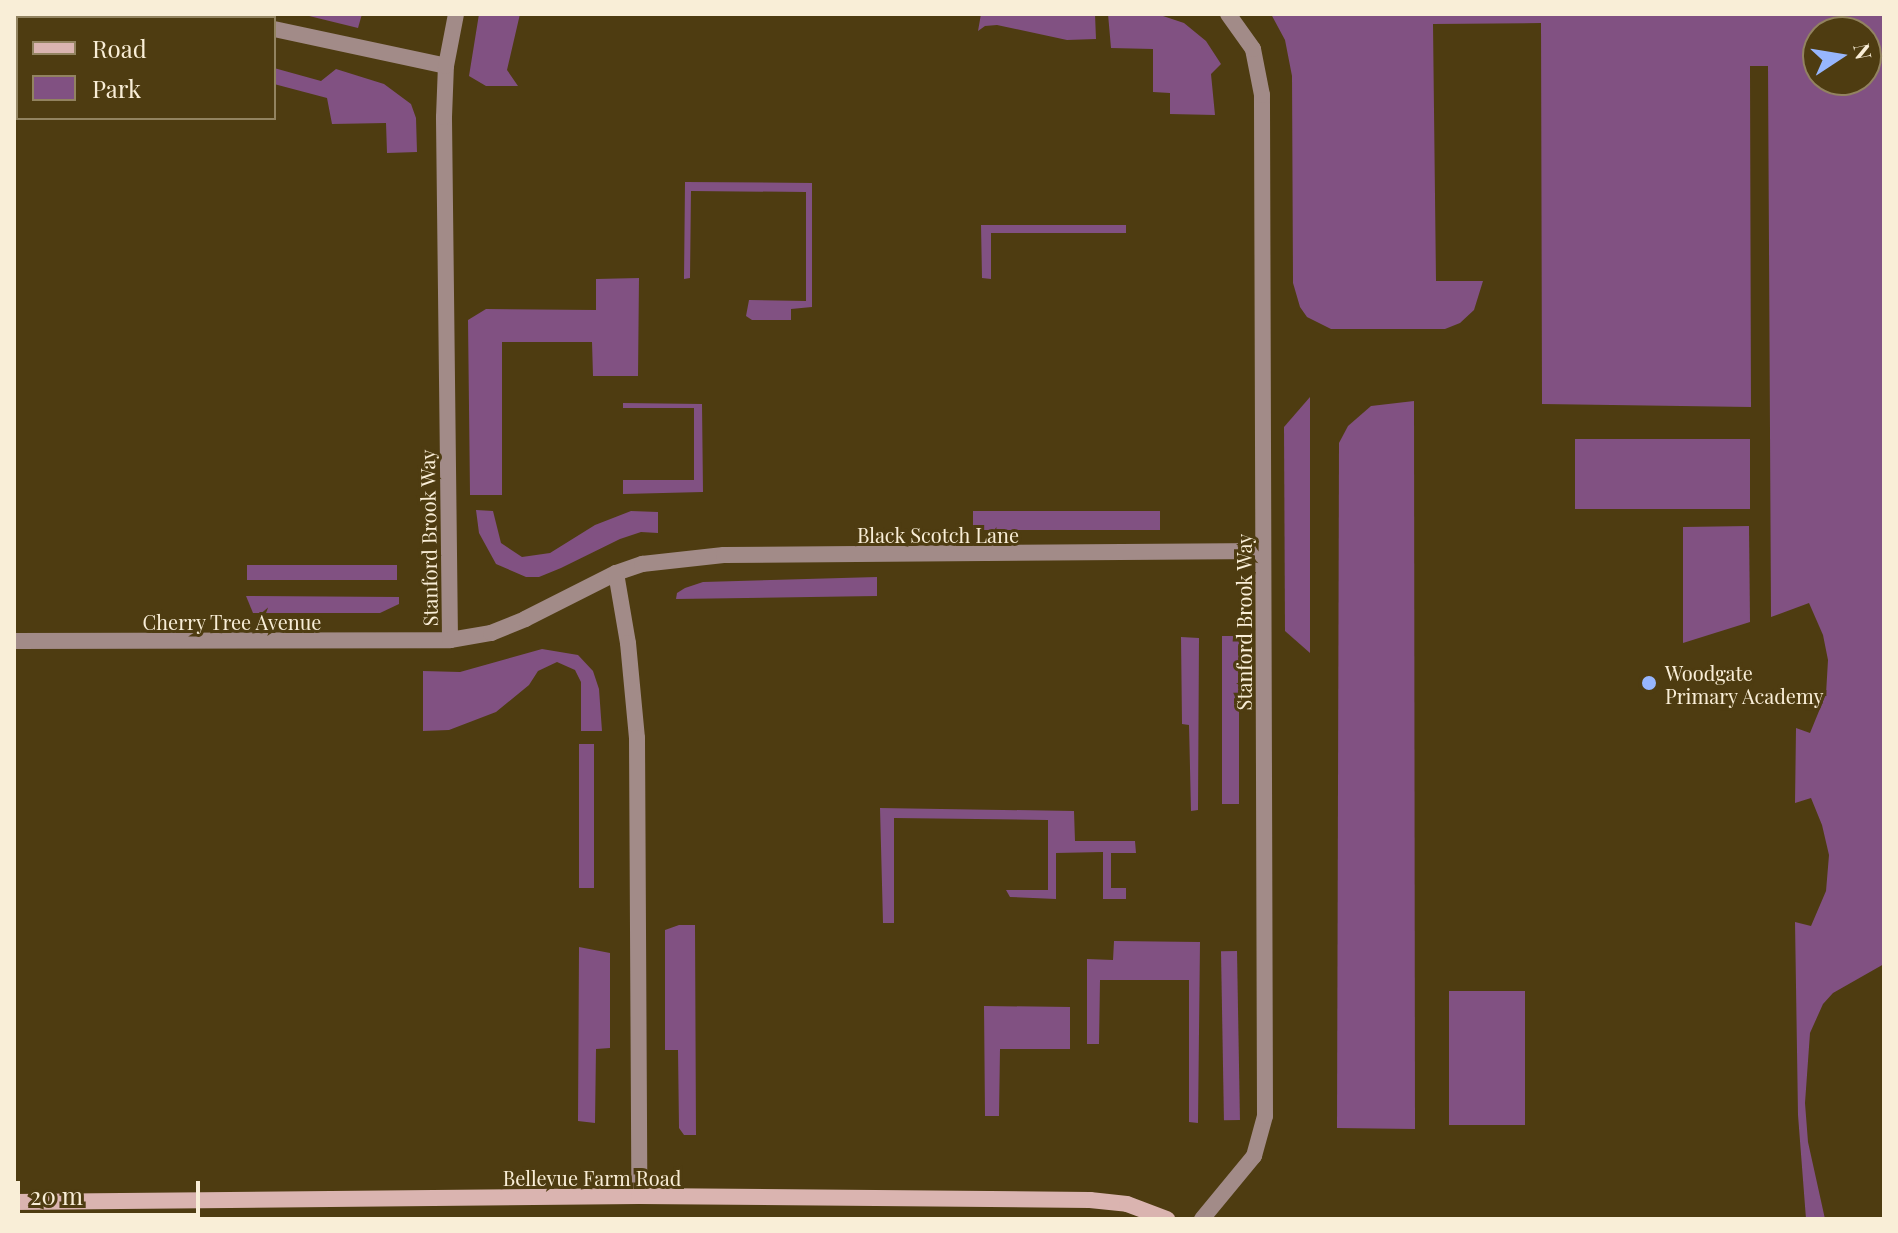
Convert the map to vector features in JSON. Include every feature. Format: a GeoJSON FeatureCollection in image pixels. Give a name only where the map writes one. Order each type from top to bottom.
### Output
{"type":"FeatureCollection","features":[{"type":"Feature","properties":{"kind":"street"},"geometry":{"type":"LineString","coordinates":[[14,14],[118,16]]}},
{"type":"Feature","properties":{"kind":"street","name":"Stanford Brook Way"},"geometry":{"type":"LineString","coordinates":[[456,14],[446,66],[446,487],[450,640],[491,633],[514,624],[616,573]]}},
{"type":"Feature","properties":{"kind":"street","name":"Stanford Brook Way"},"geometry":{"type":"LineString","coordinates":[[1202,1219],[1254,1156],[1265,1116],[1262,95],[1253,49],[1228,14]]}},
{"type":"Feature","properties":{"kind":"street"},"geometry":{"type":"LineString","coordinates":[[276,29],[446,66]]}},
{"type":"Feature","properties":{"kind":"street","name":"Black Scotch Lane"},"geometry":{"type":"LineString","coordinates":[[616,573],[668,560],[724,555],[1263,551]]}},
{"type":"Feature","properties":{"kind":"street"},"geometry":{"type":"LineString","coordinates":[[616,573],[628,643],[637,738],[639,1196]]}},
{"type":"Feature","properties":{"kind":"street","name":"Cherry Tree Avenue"},"geometry":{"type":"LineString","coordinates":[[14,641],[450,640]]}},
{"type":"Feature","properties":{"kind":"street","name":"Bellevue Farm Road"},"geometry":{"type":"LineString","coordinates":[[14,1202],[639,1196],[1090,1200],[1127,1204],[1167,1219]]}},
{"type":"Feature","properties":{"kind":"green space"},"geometry":{"type":"Polygon","coordinates":[[[301,14],[362,14],[358,28],[301,14]]]}},
{"type":"Feature","properties":{"kind":"green space"},"geometry":{"type":"Polygon","coordinates":[[[479,14],[520,14],[507,70],[518,86],[486,86],[469,76],[479,14]]]}},
{"type":"Feature","properties":{"kind":"green space"},"geometry":{"type":"Polygon","coordinates":[[[981,14],[1095,14],[1096,39],[1067,40],[997,25],[985,26],[978,31],[981,14]]]}},
{"type":"Feature","properties":{"kind":"green space"},"geometry":{"type":"Polygon","coordinates":[[[1108,14],[1157,14],[1184,23],[1206,41],[1221,64],[1211,74],[1215,115],[1170,114],[1170,93],[1153,92],[1153,49],[1111,48],[1108,14]]]}},
{"type":"Feature","properties":{"kind":"green space"},"geometry":{"type":"Polygon","coordinates":[[[1271,14],[1884,14],[1884,964],[1833,993],[1823,1004],[1810,1033],[1805,1103],[1808,1142],[1825,1219],[1806,1219],[1798,1115],[1795,922],[1811,926],[1826,891],[1829,855],[1811,798],[1795,803],[1796,728],[1810,733],[1826,694],[1828,660],[1823,635],[1809,603],[1771,617],[1768,66],[1750,66],[1751,407],[1542,404],[1541,23],[1433,24],[1436,281],[1483,281],[1474,310],[1460,323],[1445,329],[1331,329],[1307,317],[1300,307],[1293,283],[1292,76],[1285,40],[1271,14]]]}},
{"type":"Feature","properties":{"kind":"green space"},"geometry":{"type":"Polygon","coordinates":[[[276,69],[321,81],[336,69],[384,84],[411,104],[416,118],[417,152],[387,153],[386,123],[332,124],[327,98],[276,85],[276,69]]]}},
{"type":"Feature","properties":{"kind":"green space"},"geometry":{"type":"Polygon","coordinates":[[[685,182],[812,183],[812,307],[791,309],[791,320],[752,320],[746,316],[749,300],[806,301],[806,192],[691,191],[690,278],[684,279],[685,182]]]}},
{"type":"Feature","properties":{"kind":"green space"},"geometry":{"type":"Polygon","coordinates":[[[981,225],[1126,225],[1126,233],[991,233],[991,279],[982,278],[981,225]]]}},
{"type":"Feature","properties":{"kind":"green space"},"geometry":{"type":"Polygon","coordinates":[[[639,278],[638,376],[593,376],[592,342],[502,342],[502,495],[470,495],[468,320],[486,309],[596,310],[596,279],[639,278]]]}},
{"type":"Feature","properties":{"kind":"green space"},"geometry":{"type":"Polygon","coordinates":[[[1310,397],[1310,653],[1285,631],[1284,427],[1310,397]]]}},
{"type":"Feature","properties":{"kind":"green space"},"geometry":{"type":"Polygon","coordinates":[[[1414,401],[1415,1129],[1337,1128],[1339,443],[1348,426],[1371,406],[1414,401]]]}},
{"type":"Feature","properties":{"kind":"green space"},"geometry":{"type":"Polygon","coordinates":[[[623,403],[702,404],[703,492],[623,494],[623,480],[694,480],[694,408],[623,408],[623,403]]]}},
{"type":"Feature","properties":{"kind":"green space"},"geometry":{"type":"Polygon","coordinates":[[[1575,439],[1750,439],[1750,509],[1575,509],[1575,439]]]}},
{"type":"Feature","properties":{"kind":"green space"},"geometry":{"type":"Polygon","coordinates":[[[476,510],[493,511],[501,543],[522,557],[550,553],[595,525],[631,511],[658,512],[658,533],[641,532],[620,539],[539,577],[526,577],[496,564],[479,533],[476,510]]]}},
{"type":"Feature","properties":{"kind":"green space"},"geometry":{"type":"Polygon","coordinates":[[[973,511],[1160,511],[1160,530],[973,530],[973,511]]]}},
{"type":"Feature","properties":{"kind":"green space"},"geometry":{"type":"Polygon","coordinates":[[[1749,526],[1750,622],[1683,643],[1683,527],[1749,526]]]}},
{"type":"Feature","properties":{"kind":"green space"},"geometry":{"type":"Polygon","coordinates":[[[247,565],[397,565],[397,580],[247,580],[247,565]]]}},
{"type":"Feature","properties":{"kind":"green space"},"geometry":{"type":"Polygon","coordinates":[[[877,577],[877,596],[676,599],[677,593],[703,582],[877,577]]]}},
{"type":"Feature","properties":{"kind":"green space"},"geometry":{"type":"Polygon","coordinates":[[[246,596],[399,597],[399,604],[380,613],[253,613],[246,596]]]}},
{"type":"Feature","properties":{"kind":"green space"},"geometry":{"type":"Polygon","coordinates":[[[1222,636],[1239,636],[1239,804],[1222,804],[1222,636]]]}},
{"type":"Feature","properties":{"kind":"green space"},"geometry":{"type":"Polygon","coordinates":[[[1181,637],[1199,638],[1198,810],[1191,811],[1189,725],[1182,724],[1181,637]]]}},
{"type":"Feature","properties":{"kind":"green space"},"geometry":{"type":"Polygon","coordinates":[[[542,649],[578,655],[593,671],[599,689],[602,731],[581,731],[581,682],[575,670],[557,662],[538,671],[529,685],[496,712],[449,730],[423,731],[423,671],[460,672],[542,649]]]}},
{"type":"Feature","properties":{"kind":"green space"},"geometry":{"type":"Polygon","coordinates":[[[579,744],[594,744],[594,888],[579,888],[579,744]]]}},
{"type":"Feature","properties":{"kind":"green space"},"geometry":{"type":"Polygon","coordinates":[[[880,808],[1074,811],[1075,841],[1135,841],[1136,853],[1111,853],[1111,888],[1126,888],[1126,899],[1103,899],[1103,852],[1056,853],[1056,899],[1010,897],[1006,890],[1048,890],[1048,820],[894,818],[894,923],[883,923],[880,808]]]}},
{"type":"Feature","properties":{"kind":"green space"},"geometry":{"type":"Polygon","coordinates":[[[679,925],[695,925],[696,1135],[684,1135],[679,1128],[678,1050],[665,1050],[665,930],[679,925]]]}},
{"type":"Feature","properties":{"kind":"green space"},"geometry":{"type":"Polygon","coordinates":[[[1114,941],[1200,942],[1198,1123],[1189,1122],[1189,980],[1100,980],[1099,1044],[1087,1044],[1087,959],[1113,960],[1114,941]]]}},
{"type":"Feature","properties":{"kind":"green space"},"geometry":{"type":"Polygon","coordinates":[[[579,947],[610,953],[610,1048],[596,1049],[595,1123],[578,1121],[579,947]]]}},
{"type":"Feature","properties":{"kind":"green space"},"geometry":{"type":"Polygon","coordinates":[[[1221,951],[1237,951],[1240,1120],[1224,1120],[1221,951]]]}},
{"type":"Feature","properties":{"kind":"green space"},"geometry":{"type":"Polygon","coordinates":[[[1449,991],[1525,991],[1525,1125],[1449,1125],[1449,991]]]}},
{"type":"Feature","properties":{"kind":"green space"},"geometry":{"type":"Polygon","coordinates":[[[984,1006],[1070,1007],[1070,1049],[1000,1049],[999,1116],[985,1116],[984,1006]]]}},
{"type":"Feature","properties":{"kind":"place","name":"Woodgate Primary Academy"},"geometry":{"type":"Point","coordinates":[1649,683]}}]}
